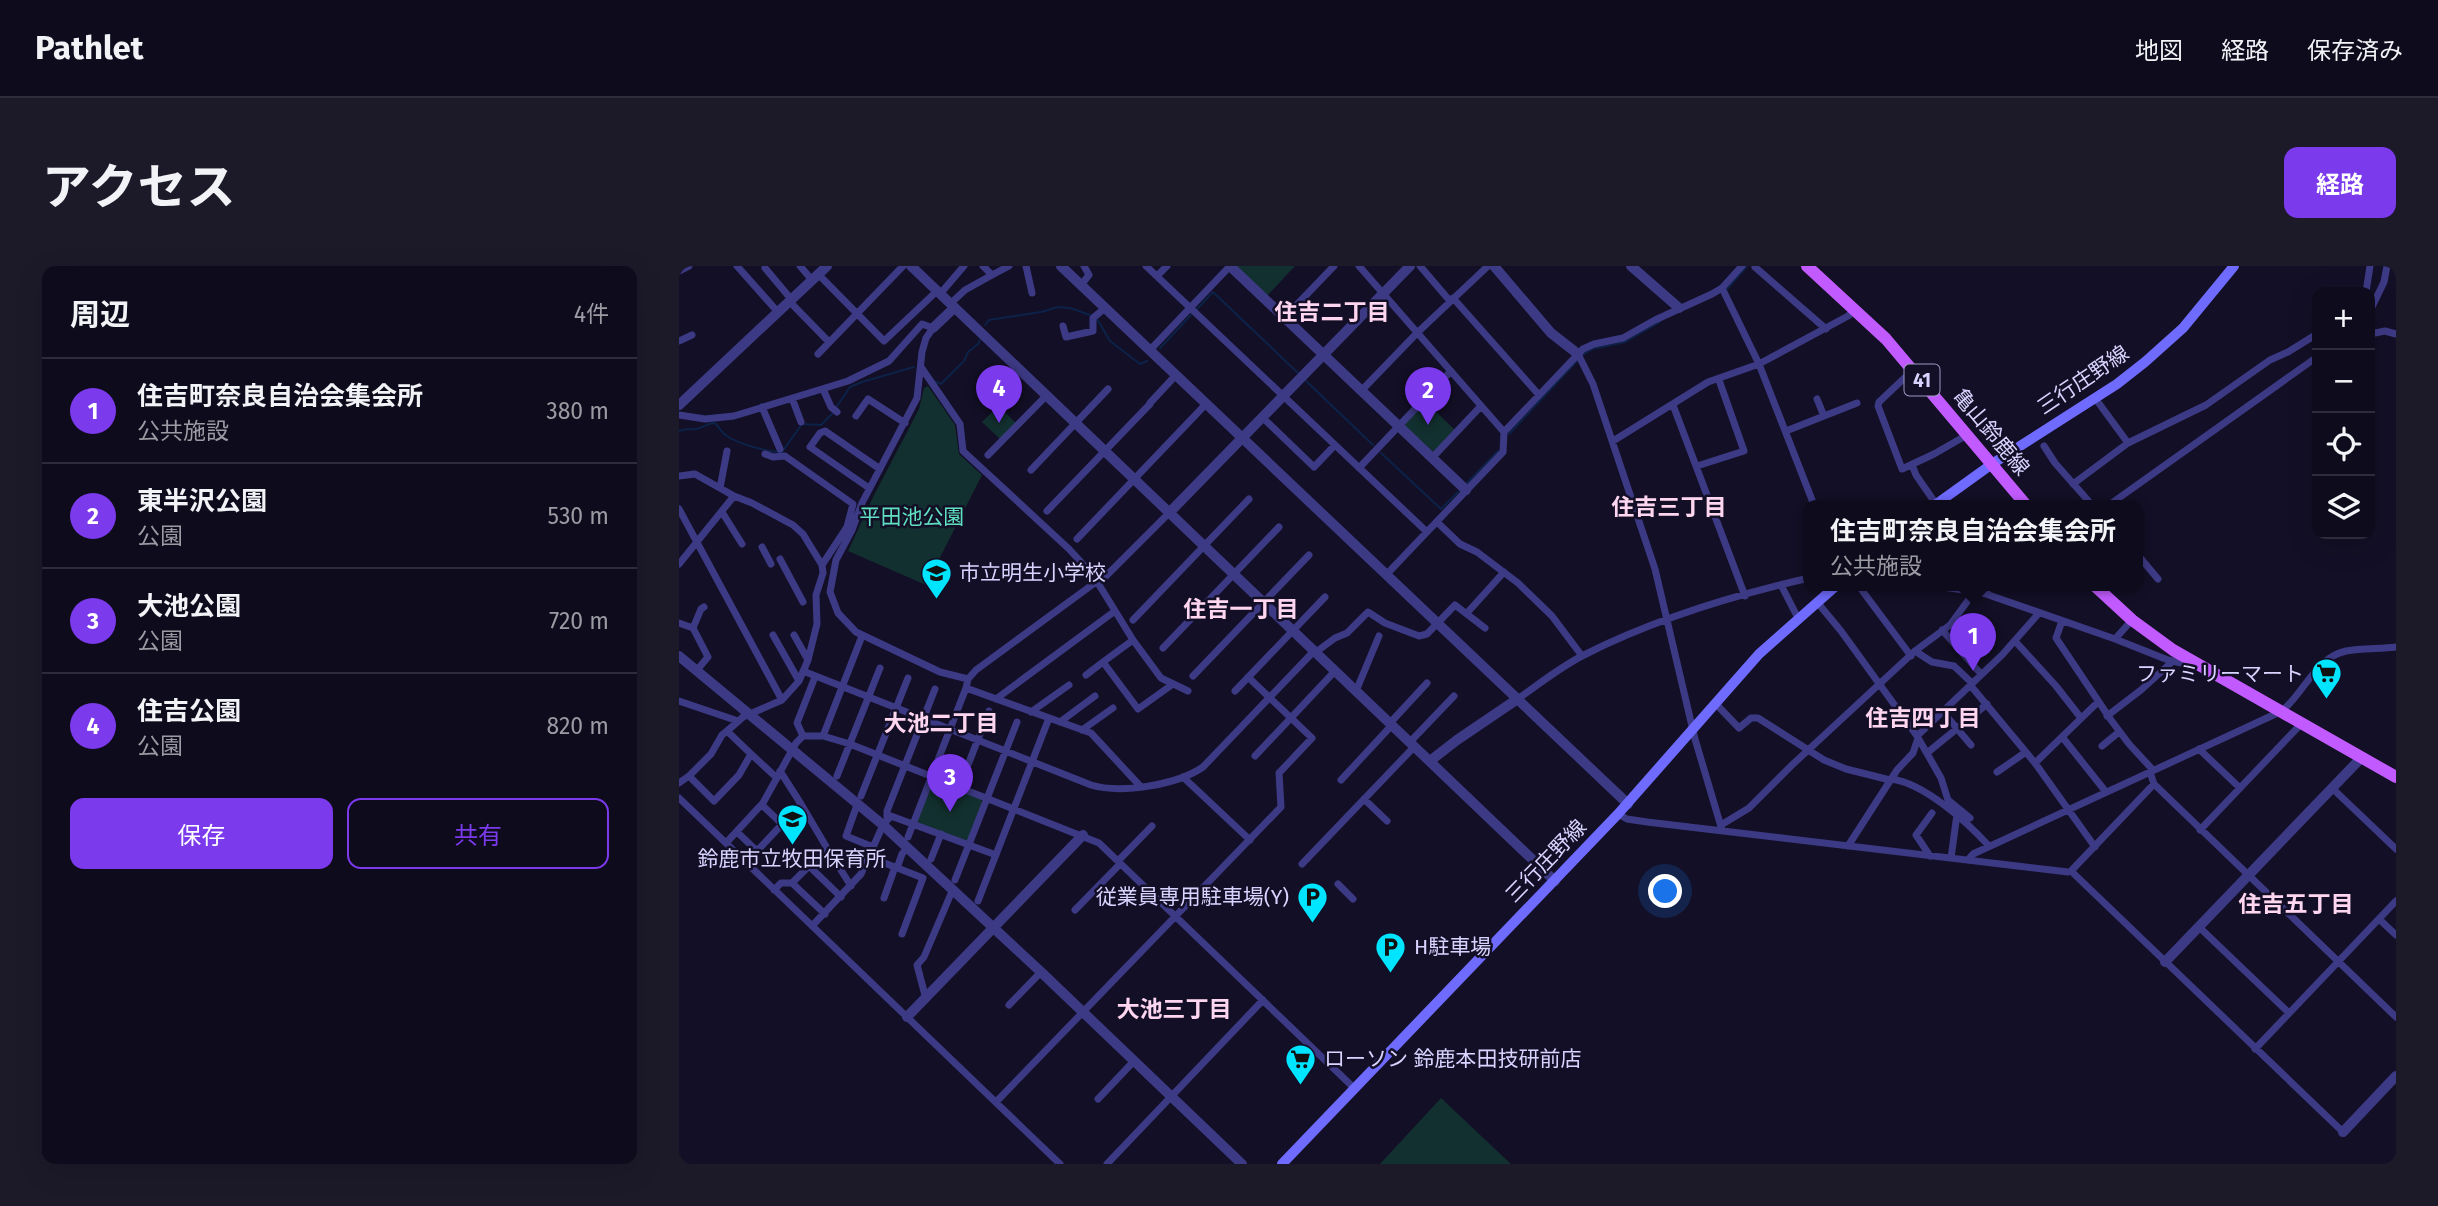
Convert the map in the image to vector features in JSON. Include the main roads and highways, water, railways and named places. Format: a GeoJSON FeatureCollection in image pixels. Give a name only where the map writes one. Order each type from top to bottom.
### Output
{"type":"FeatureCollection","features":[{"type":"Feature","properties":{"kind":"main road","name":"亀山鈴鹿線"},"geometry":{"type":"LineString","coordinates":[[1807,266],[1856,309],[1914,369],[2022,500]]}},
{"type":"Feature","properties":{"kind":"main road","name":"三行庄野線"},"geometry":{"type":"LineString","coordinates":[[1943,500],[2145,362],[2183,328],[2234,266]]}},
{"type":"Feature","properties":{"kind":"main road","name":"三行庄野線"},"geometry":{"type":"LineString","coordinates":[[1282,1164],[1628,804],[1759,654],[1830,591]]}},
{"type":"Feature","properties":{"kind":"main road"},"geometry":{"type":"LineString","coordinates":[[2101,591],[2132,620],[2173,650],[2396,777]]}},
{"type":"Feature","properties":{"kind":"waterway"},"geometry":{"type":"LineString","coordinates":[[1727,289],[1747,266]]}},
{"type":"Feature","properties":{"kind":"waterway"},"geometry":{"type":"LineString","coordinates":[[1196,310],[1213,292],[1298,373]]}},
{"type":"Feature","properties":{"kind":"waterway"},"geometry":{"type":"LineString","coordinates":[[985,325],[989,320],[1058,307],[1090,315]]}},
{"type":"Feature","properties":{"kind":"waterway"},"geometry":{"type":"LineString","coordinates":[[1160,348],[1191,315]]}},
{"type":"Feature","properties":{"kind":"waterway"},"geometry":{"type":"LineString","coordinates":[[1097,319],[1110,341],[1140,364],[1147,361]]}},
{"type":"Feature","properties":{"kind":"waterway"},"geometry":{"type":"LineString","coordinates":[[1583,355],[1592,349],[1625,342],[1660,322]]}},
{"type":"Feature","properties":{"kind":"waterway"},"geometry":{"type":"LineString","coordinates":[[934,381],[941,384],[980,340]]}},
{"type":"Feature","properties":{"kind":"waterway"},"geometry":{"type":"LineString","coordinates":[[1509,434],[1577,361]]}},
{"type":"Feature","properties":{"kind":"waterway"},"geometry":{"type":"LineString","coordinates":[[835,409],[850,387],[914,367]]}},
{"type":"Feature","properties":{"kind":"waterway"},"geometry":{"type":"LineString","coordinates":[[1306,381],[1373,445]]}},
{"type":"Feature","properties":{"kind":"waterway"},"geometry":{"type":"LineString","coordinates":[[679,431],[698,429],[715,423],[725,435],[738,442],[782,452],[802,424],[821,425],[832,414]]}},
{"type":"Feature","properties":{"kind":"waterway"},"geometry":{"type":"LineString","coordinates":[[1467,483],[1498,451]]}},
{"type":"Feature","properties":{"kind":"waterway"},"geometry":{"type":"LineString","coordinates":[[1381,453],[1441,509],[1458,492]]}},
{"type":"Feature","properties":{"kind":"place","name":"住吉公園"},"geometry":{"type":"Point","coordinates":[999,423]}},
{"type":"Feature","properties":{"kind":"place","name":"東半沢公園"},"geometry":{"type":"Point","coordinates":[1428,425]}},
{"type":"Feature","properties":{"kind":"place","name":"市立明生小学校"},"geometry":{"type":"Point","coordinates":[936,600]}},
{"type":"Feature","properties":{"kind":"place","name":"住吉町奈良自治会集会所"},"geometry":{"type":"Point","coordinates":[1973,671]}},
{"type":"Feature","properties":{"kind":"place","name":"ファミリーマート"},"geometry":{"type":"Point","coordinates":[2327,701]}},
{"type":"Feature","properties":{"kind":"place","name":"大池公園"},"geometry":{"type":"Point","coordinates":[950,812]}},
{"type":"Feature","properties":{"kind":"place","name":"鈴鹿市立牧田保育所"},"geometry":{"type":"Point","coordinates":[792,846]}},
{"type":"Feature","properties":{"kind":"place","name":"従業員専用駐車場(Y)"},"geometry":{"type":"Point","coordinates":[1312,924]}},
{"type":"Feature","properties":{"kind":"place","name":"H駐車場"},"geometry":{"type":"Point","coordinates":[1391,974]}},
{"type":"Feature","properties":{"kind":"place","name":"ローソン 鈴鹿本田技研前店"},"geometry":{"type":"Point","coordinates":[1301,1086]}},
{"type":"Feature","properties":{"kind":"district","name":"住吉二丁目"},"geometry":{"type":"Point","coordinates":[1332,312]}},
{"type":"Feature","properties":{"kind":"district","name":"住吉三丁目"},"geometry":{"type":"Point","coordinates":[1669,507]}},
{"type":"Feature","properties":{"kind":"district","name":"住吉一丁目"},"geometry":{"type":"Point","coordinates":[1241,609]}},
{"type":"Feature","properties":{"kind":"district","name":"住吉四丁目"},"geometry":{"type":"Point","coordinates":[1923,718]}},
{"type":"Feature","properties":{"kind":"district","name":"大池二丁目"},"geometry":{"type":"Point","coordinates":[941,723]}},
{"type":"Feature","properties":{"kind":"district","name":"住吉五丁目"},"geometry":{"type":"Point","coordinates":[2296,904]}},
{"type":"Feature","properties":{"kind":"district","name":"大池三丁目"},"geometry":{"type":"Point","coordinates":[1174,1009]}},
{"type":"Feature","properties":{"kind":"park label","name":"平田池公園"},"geometry":{"type":"Point","coordinates":[912,517]}}]}
